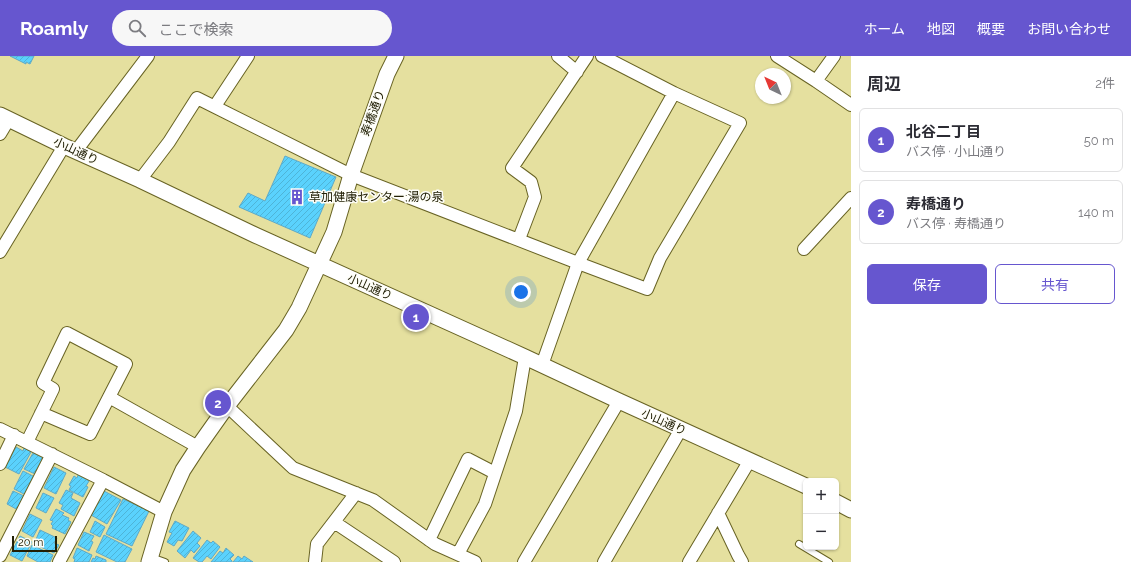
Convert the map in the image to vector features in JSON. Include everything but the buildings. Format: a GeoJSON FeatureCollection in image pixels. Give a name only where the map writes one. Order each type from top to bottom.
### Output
{"type":"FeatureCollection","features":[{"type":"Feature","properties":{"kind":"street"},"geometry":{"type":"LineString","coordinates":[[0,252],[70,148],[148,56]]}},
{"type":"Feature","properties":{"kind":"street"},"geometry":{"type":"LineString","coordinates":[[215,106],[248,56]]}},
{"type":"Feature","properties":{"kind":"street","name":"寿橋通り"},"geometry":{"type":"LineString","coordinates":[[150,560],[165,508],[183,470],[227,406],[286,330],[299,308],[320,265],[334,232],[351,175],[387,74],[396,56]]}},
{"type":"Feature","properties":{"kind":"street"},"geometry":{"type":"LineString","coordinates":[[558,56],[577,72]]}},
{"type":"Feature","properties":{"kind":"street"},"geometry":{"type":"LineString","coordinates":[[519,239],[535,197],[531,182],[512,168],[587,56]]}},
{"type":"Feature","properties":{"kind":"street"},"geometry":{"type":"LineString","coordinates":[[140,180],[169,142],[197,98],[351,175],[647,289],[660,258],[740,123],[674,93],[602,56]]}},
{"type":"Feature","properties":{"kind":"street"},"geometry":{"type":"LineString","coordinates":[[777,56],[851,105]]}},
{"type":"Feature","properties":{"kind":"street"},"geometry":{"type":"LineString","coordinates":[[816,81],[834,56]]}},
{"type":"Feature","properties":{"kind":"street"},"geometry":{"type":"LineString","coordinates":[[542,365],[578,263],[674,93]]}},
{"type":"Feature","properties":{"kind":"street"},"geometry":{"type":"LineString","coordinates":[[0,134],[5,117]]}},
{"type":"Feature","properties":{"kind":"street","name":"小山通り"},"geometry":{"type":"LineString","coordinates":[[5,117],[248,232],[525,356],[803,485]]}},
{"type":"Feature","properties":{"kind":"street"},"geometry":{"type":"LineString","coordinates":[[804,249],[849,204]]}},
{"type":"Feature","properties":{"kind":"street"},"geometry":{"type":"LineString","coordinates":[[27,442],[53,389],[43,383],[67,333],[126,364],[90,434],[42,413]]}},
{"type":"Feature","properties":{"kind":"street"},"geometry":{"type":"LineString","coordinates":[[458,554],[485,504],[516,411],[525,356]]}},
{"type":"Feature","properties":{"kind":"street"},"geometry":{"type":"LineString","coordinates":[[109,397],[198,447]]}},
{"type":"Feature","properties":{"kind":"street"},"geometry":{"type":"LineString","coordinates":[[524,562],[620,401]]}},
{"type":"Feature","properties":{"kind":"street"},"geometry":{"type":"LineString","coordinates":[[227,406],[293,468],[373,500],[435,544],[475,562]]}},
{"type":"Feature","properties":{"kind":"street"},"geometry":{"type":"LineString","coordinates":[[0,429],[103,480],[165,508]]}},
{"type":"Feature","properties":{"kind":"street"},"geometry":{"type":"LineString","coordinates":[[604,562],[681,429]]}},
{"type":"Feature","properties":{"kind":"street"},"geometry":{"type":"LineString","coordinates":[[0,464],[14,435]]}},
{"type":"Feature","properties":{"kind":"street"},"geometry":{"type":"LineString","coordinates":[[0,556],[52,454]]}},
{"type":"Feature","properties":{"kind":"street"},"geometry":{"type":"LineString","coordinates":[[430,540],[468,459],[495,473]]}},
{"type":"Feature","properties":{"kind":"street"},"geometry":{"type":"LineString","coordinates":[[689,562],[750,460]]}},
{"type":"Feature","properties":{"kind":"street"},"geometry":{"type":"LineString","coordinates":[[59,562],[103,480]]}},
{"type":"Feature","properties":{"kind":"street"},"geometry":{"type":"LineString","coordinates":[[315,562],[317,544],[356,493]]}},
{"type":"Feature","properties":{"kind":"street"},"geometry":{"type":"LineString","coordinates":[[839,504],[851,510]]}},
{"type":"Feature","properties":{"kind":"street"},"geometry":{"type":"LineString","coordinates":[[718,513],[742,562]]}},
{"type":"Feature","properties":{"kind":"street"},"geometry":{"type":"LineString","coordinates":[[334,522],[394,562]]}},
{"type":"Feature","properties":{"kind":"lane"},"geometry":{"type":"LineString","coordinates":[[799,544],[829,562]]}},
{"type":"Feature","properties":{"kind":"lane"},"geometry":{"type":"LineString","coordinates":[[150,560],[165,562]]}},
{"type":"Feature","properties":{"kind":"place","name":"草加健康センター;湯の泉"},"geometry":{"type":"Point","coordinates":[297,197]}},
{"type":"Feature","properties":{"kind":"place","name":"北谷二丁目"},"geometry":{"type":"Point","coordinates":[416,317]}},
{"type":"Feature","properties":{"kind":"place","name":"寿橋通り"},"geometry":{"type":"Point","coordinates":[218,403]}}]}
